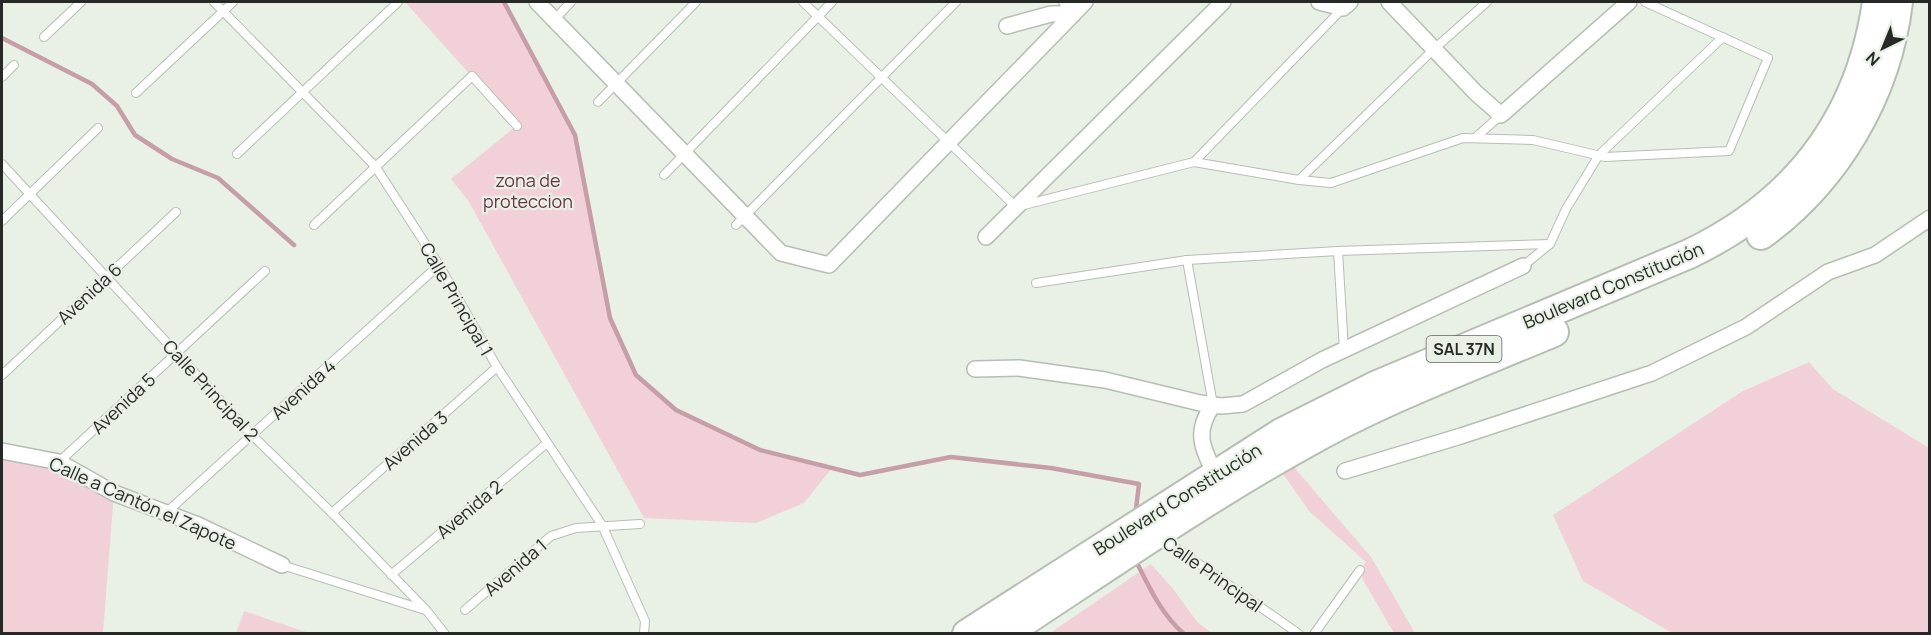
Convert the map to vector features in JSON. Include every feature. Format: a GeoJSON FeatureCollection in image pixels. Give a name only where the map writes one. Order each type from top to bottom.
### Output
{"type":"FeatureCollection","features":[{"type":"Feature","properties":{"kind":"highway","name":"Boulevard Constitución"},"geometry":{"type":"LineString","coordinates":[[967,633],[1281,433],[1365,391],[1689,254],[1721,239],[1754,217],[1810,162],[1839,120],[1858,81],[1868,52],[1878,2]]}},
{"type":"Feature","properties":{"kind":"highway","name":"Boulevard Constitución"},"geometry":{"type":"LineString","coordinates":[[1018,629],[1216,496],[1302,445],[1370,411],[1708,266],[1742,248],[1765,232],[1794,207],[1828,171],[1863,118],[1888,52],[1898,2]]}},
{"type":"Feature","properties":{"kind":"street"},"geometry":{"type":"LineString","coordinates":[[537,2],[685,154],[741,221],[781,253],[829,265],[948,141],[1070,8]]}},
{"type":"Feature","properties":{"kind":"street"},"geometry":{"type":"LineString","coordinates":[[1007,26],[1085,2]]}},
{"type":"Feature","properties":{"kind":"street"},"geometry":{"type":"LineString","coordinates":[[986,237],[1223,2]]}},
{"type":"Feature","properties":{"kind":"street"},"geometry":{"type":"LineString","coordinates":[[1319,2],[1347,5]]}},
{"type":"Feature","properties":{"kind":"street"},"geometry":{"type":"LineString","coordinates":[[1389,2],[1433,50],[1501,115],[1629,2]]}},
{"type":"Feature","properties":{"kind":"street"},"geometry":{"type":"LineString","coordinates":[[1345,471],[1461,436],[1652,373],[1746,327],[1828,272],[1875,255],[1929,218]]}},
{"type":"Feature","properties":{"kind":"street"},"geometry":{"type":"LineString","coordinates":[[975,369],[1018,368],[1105,380],[1214,405],[1243,404],[1344,350],[1523,266]]}},
{"type":"Feature","properties":{"kind":"street"},"geometry":{"type":"LineString","coordinates":[[1214,405],[1205,417],[1201,432],[1203,449],[1215,474]]}},
{"type":"Feature","properties":{"kind":"street","name":"Calle a Cantón el Zapote"},"geometry":{"type":"LineString","coordinates":[[2,451],[59,462],[114,493],[198,525],[282,565]]}},
{"type":"Feature","properties":{"kind":"lane"},"geometry":{"type":"LineString","coordinates":[[44,37],[81,2]]}},
{"type":"Feature","properties":{"kind":"lane","name":"Calle Principal 1"},"geometry":{"type":"LineString","coordinates":[[214,2],[375,166],[439,265],[497,367],[602,525],[645,621],[644,633]]}},
{"type":"Feature","properties":{"kind":"lane"},"geometry":{"type":"LineString","coordinates":[[136,93],[233,2]]}},
{"type":"Feature","properties":{"kind":"lane"},"geometry":{"type":"LineString","coordinates":[[237,154],[398,2]]}},
{"type":"Feature","properties":{"kind":"lane"},"geometry":{"type":"LineString","coordinates":[[555,19],[571,2]]}},
{"type":"Feature","properties":{"kind":"lane"},"geometry":{"type":"LineString","coordinates":[[598,102],[696,2]]}},
{"type":"Feature","properties":{"kind":"lane"},"geometry":{"type":"LineString","coordinates":[[803,2],[1016,207],[1194,162],[1299,180],[1331,183],[1463,138],[1533,140],[1605,157],[1729,151],[1768,58],[1645,2]]}},
{"type":"Feature","properties":{"kind":"lane"},"geometry":{"type":"LineString","coordinates":[[664,175],[831,2]]}},
{"type":"Feature","properties":{"kind":"lane"},"geometry":{"type":"LineString","coordinates":[[741,221],[956,2]]}},
{"type":"Feature","properties":{"kind":"lane"},"geometry":{"type":"LineString","coordinates":[[1299,180],[1433,50],[1487,2]]}},
{"type":"Feature","properties":{"kind":"lane"},"geometry":{"type":"LineString","coordinates":[[1194,162],[1347,5]]}},
{"type":"Feature","properties":{"kind":"lane"},"geometry":{"type":"LineString","coordinates":[[1523,266],[1550,244],[1566,208],[1599,155],[1723,37]]}},
{"type":"Feature","properties":{"kind":"lane"},"geometry":{"type":"LineString","coordinates":[[2,77],[14,65]]}},
{"type":"Feature","properties":{"kind":"lane"},"geometry":{"type":"LineString","coordinates":[[314,225],[472,76],[517,126]]}},
{"type":"Feature","properties":{"kind":"lane"},"geometry":{"type":"LineString","coordinates":[[1475,138],[1501,115]]}},
{"type":"Feature","properties":{"kind":"lane"},"geometry":{"type":"LineString","coordinates":[[2,221],[98,128]]}},
{"type":"Feature","properties":{"kind":"lane","name":"Calle Principal 2"},"geometry":{"type":"LineString","coordinates":[[2,164],[252,435],[332,513],[427,611],[445,633]]}},
{"type":"Feature","properties":{"kind":"lane","name":"Avenida 6"},"geometry":{"type":"LineString","coordinates":[[2,375],[176,212]]}},
{"type":"Feature","properties":{"kind":"lane"},"geometry":{"type":"LineString","coordinates":[[1036,283],[1187,260],[1338,251],[1550,244]]}},
{"type":"Feature","properties":{"kind":"lane"},"geometry":{"type":"LineString","coordinates":[[1338,251],[1344,350]]}},
{"type":"Feature","properties":{"kind":"lane"},"geometry":{"type":"LineString","coordinates":[[1187,260],[1214,405]]}},
{"type":"Feature","properties":{"kind":"lane","name":"Avenida 4"},"geometry":{"type":"LineString","coordinates":[[166,513],[439,265]]}},
{"type":"Feature","properties":{"kind":"lane","name":"Avenida 5"},"geometry":{"type":"LineString","coordinates":[[59,462],[265,271]]}},
{"type":"Feature","properties":{"kind":"lane","name":"Avenida 3"},"geometry":{"type":"LineString","coordinates":[[332,513],[497,367]]}},
{"type":"Feature","properties":{"kind":"lane","name":"Avenida 2"},"geometry":{"type":"LineString","coordinates":[[391,575],[547,443]]}},
{"type":"Feature","properties":{"kind":"lane","name":"Avenida 1"},"geometry":{"type":"LineString","coordinates":[[465,610],[551,536],[576,528],[640,524]]}},
{"type":"Feature","properties":{"kind":"lane","name":"Calle Principal"},"geometry":{"type":"LineString","coordinates":[[1157,535],[1299,633]]}},
{"type":"Feature","properties":{"kind":"lane"},"geometry":{"type":"LineString","coordinates":[[282,565],[427,611]]}},
{"type":"Feature","properties":{"kind":"lane"},"geometry":{"type":"LineString","coordinates":[[1314,633],[1360,570]]}},
{"type":"Feature","properties":{"kind":"lane"},"geometry":{"type":"LineString","coordinates":[[435,633],[438,625]]}},
{"type":"Feature","properties":{"kind":"green space","name":"zona de proteccion"},"geometry":{"type":"Polygon","coordinates":[[[405,2],[504,2],[575,135],[610,318],[636,375],[676,410],[760,450],[832,468],[804,503],[756,523],[644,518],[469,202],[451,179],[516,126],[405,2]]]}},
{"type":"Feature","properties":{"kind":"green space"},"geometry":{"type":"Polygon","coordinates":[[[1809,362],[1833,389],[1929,448],[1929,633],[1672,633],[1583,581],[1553,515],[1743,391],[1809,362]]]}},
{"type":"Feature","properties":{"kind":"green space"},"geometry":{"type":"Polygon","coordinates":[[[2,455],[58,470],[114,493],[103,633],[2,633],[2,455]]]}},
{"type":"Feature","properties":{"kind":"green space"},"geometry":{"type":"Polygon","coordinates":[[[1293,466],[1371,557],[1415,633],[1394,633],[1363,580],[1360,570],[1366,562],[1309,511],[1283,474],[1293,466]]]}},
{"type":"Feature","properties":{"kind":"green space"},"geometry":{"type":"Polygon","coordinates":[[[1151,564],[1198,623],[1212,633],[1050,633],[1151,564]]]}},
{"type":"Feature","properties":{"kind":"green space"},"geometry":{"type":"Polygon","coordinates":[[[244,611],[309,633],[236,633],[244,611]]]}},
{"type":"Feature","properties":{"kind":"waterway"},"geometry":{"type":"LineString","coordinates":[[504,2],[575,135],[610,318],[636,375],[676,410],[760,450],[860,475],[951,457],[1051,468],[1139,484],[1136,509]]}},
{"type":"Feature","properties":{"kind":"waterway"},"geometry":{"type":"LineString","coordinates":[[2,38],[92,84],[117,106],[135,135],[172,159],[218,178],[294,245]]}},
{"type":"Feature","properties":{"kind":"waterway"},"geometry":{"type":"LineString","coordinates":[[1135,559],[1168,618],[1184,634]]}}]}
